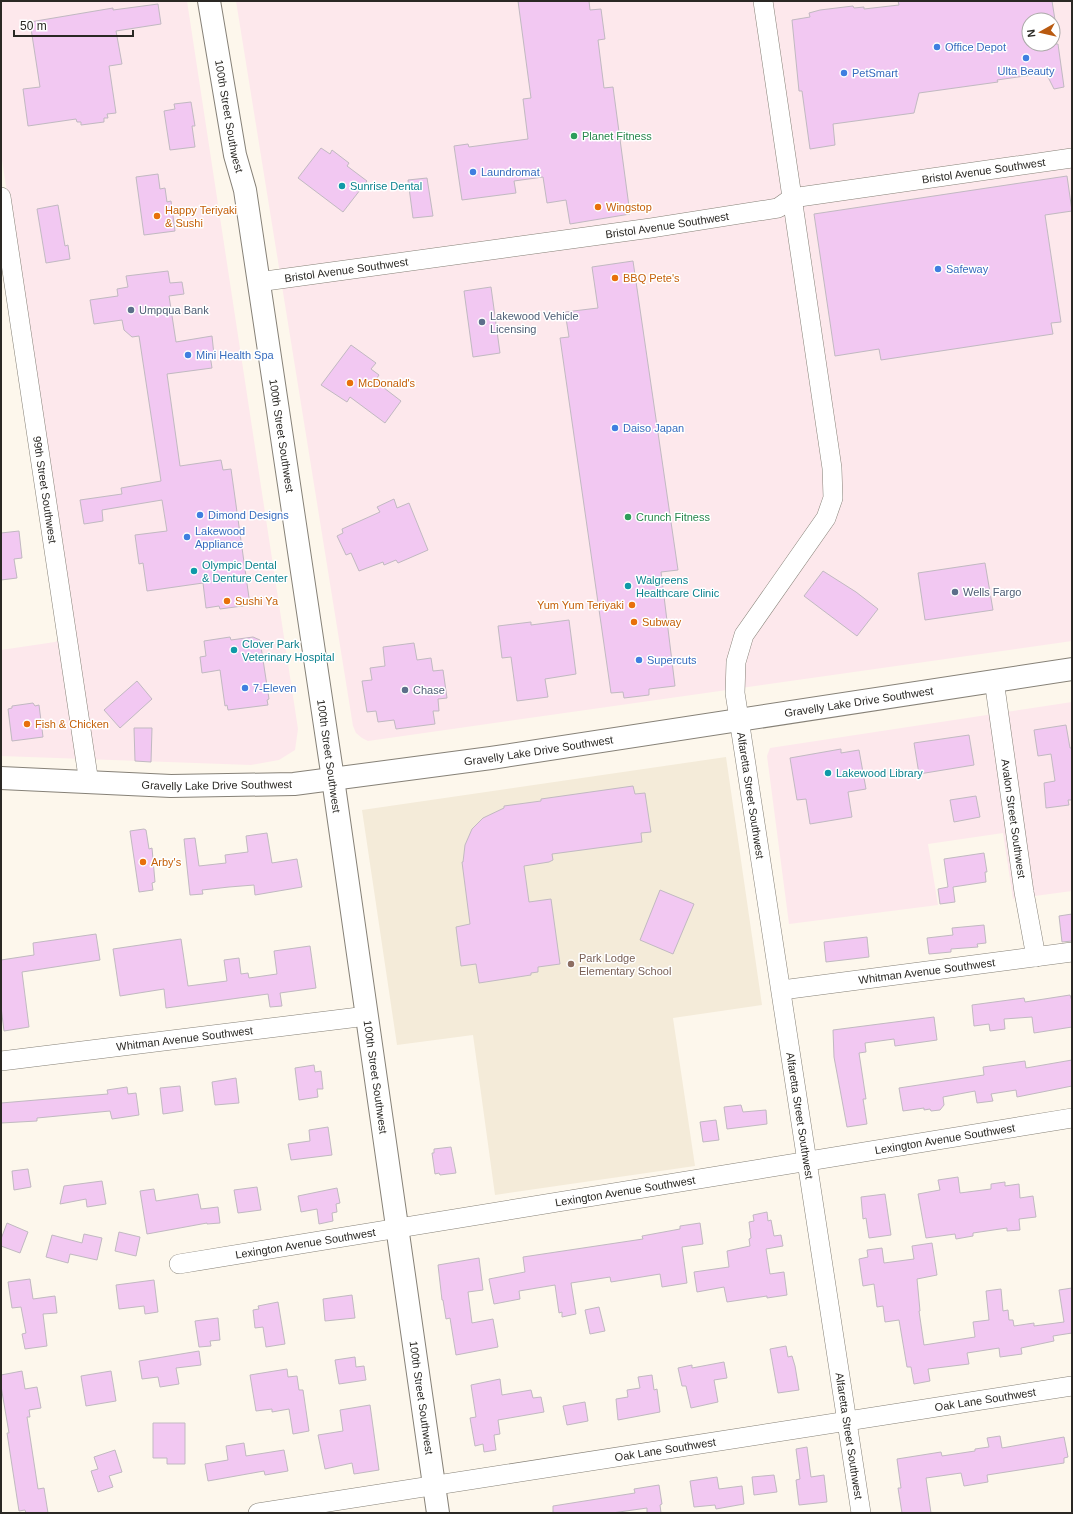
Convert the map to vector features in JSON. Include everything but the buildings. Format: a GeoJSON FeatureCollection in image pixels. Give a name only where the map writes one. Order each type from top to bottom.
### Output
{"type":"FeatureCollection","features":[{"type":"Feature","properties":{"kind":"main road","name":"100th Street Southwest"},"geometry":{"type":"LineString","coordinates":[[209,1],[235,155],[244,190],[258,282],[333,779],[396,1228],[438,1513]]}},
{"type":"Feature","properties":{"kind":"main road","name":"Gravelly Lake Drive Southwest"},"geometry":{"type":"LineString","coordinates":[[1,778],[89,783],[233,786],[294,784],[491,758],[1072,669]]}},
{"type":"Feature","properties":{"kind":"street","name":"Alfaretta Street Southwest"},"geometry":{"type":"LineString","coordinates":[[763,1],[832,468],[833,498],[826,518],[748,627],[739,646],[734,676],[739,719],[782,990],[861,1513]]}},
{"type":"Feature","properties":{"kind":"street","name":"Bristol Avenue Southwest"},"geometry":{"type":"LineString","coordinates":[[258,282],[651,228],[778,208],[792,198],[1072,158]]}},
{"type":"Feature","properties":{"kind":"street","name":"99th Street Southwest"},"geometry":{"type":"LineString","coordinates":[[1,197],[89,783]]}},
{"type":"Feature","properties":{"kind":"street","name":"Avalon Street Southwest"},"geometry":{"type":"LineString","coordinates":[[994,680],[1024,892],[1036,957]]}},
{"type":"Feature","properties":{"kind":"street","name":"Whitman Avenue Southwest"},"geometry":{"type":"LineString","coordinates":[[782,990],[1072,952]]}},
{"type":"Feature","properties":{"kind":"street","name":"Whitman Avenue Southwest"},"geometry":{"type":"LineString","coordinates":[[1,1061],[367,1016]]}},
{"type":"Feature","properties":{"kind":"street","name":"Lexington Avenue Southwest"},"geometry":{"type":"LineString","coordinates":[[179,1264],[1072,1118]]}},
{"type":"Feature","properties":{"kind":"street","name":"Oak Lane Southwest"},"geometry":{"type":"LineString","coordinates":[[258,1513],[1072,1386]]}},
{"type":"Feature","properties":{"kind":"shaded area"},"geometry":{"type":"Polygon","coordinates":[[[1,1],[187,1],[298,729],[295,750],[279,760],[251,765],[1,756],[1,650],[55,642],[73,634],[1,153],[1,1]]]}},
{"type":"Feature","properties":{"kind":"shaded area"},"geometry":{"type":"Polygon","coordinates":[[[236,1],[1072,1],[1072,641],[368,741],[356,733],[353,726],[236,1]]]}},
{"type":"Feature","properties":{"kind":"shaded area"},"geometry":{"type":"Polygon","coordinates":[[[1072,702],[1072,891],[1013,899],[1003,833],[928,844],[938,905],[789,924],[767,756],[770,748],[1072,702]]]}},
{"type":"Feature","properties":{"kind":"shaded area","name":"Park Lodge Elementary School"},"geometry":{"type":"Polygon","coordinates":[[[726,757],[762,1005],[673,1018],[695,1166],[495,1195],[473,1035],[397,1045],[362,810],[726,757]]]}},
{"type":"Feature","properties":{"kind":"place","name":"Office Depot"},"geometry":{"type":"Point","coordinates":[937,47]}},
{"type":"Feature","properties":{"kind":"place","name":"Ulta Beauty"},"geometry":{"type":"Point","coordinates":[1026,58]}},
{"type":"Feature","properties":{"kind":"place","name":"PetSmart"},"geometry":{"type":"Point","coordinates":[844,73]}},
{"type":"Feature","properties":{"kind":"place","name":"Planet Fitness"},"geometry":{"type":"Point","coordinates":[574,136]}},
{"type":"Feature","properties":{"kind":"place","name":"Laundromat"},"geometry":{"type":"Point","coordinates":[473,172]}},
{"type":"Feature","properties":{"kind":"place","name":"Sunrise Dental"},"geometry":{"type":"Point","coordinates":[342,186]}},
{"type":"Feature","properties":{"kind":"place","name":"Wingstop"},"geometry":{"type":"Point","coordinates":[598,207]}},
{"type":"Feature","properties":{"kind":"place","name":"Happy Teriyaki & Sushi"},"geometry":{"type":"Point","coordinates":[157,216]}},
{"type":"Feature","properties":{"kind":"place","name":"Safeway"},"geometry":{"type":"Point","coordinates":[938,269]}},
{"type":"Feature","properties":{"kind":"place","name":"BBQ Pete's"},"geometry":{"type":"Point","coordinates":[615,278]}},
{"type":"Feature","properties":{"kind":"place","name":"Umpqua Bank"},"geometry":{"type":"Point","coordinates":[131,310]}},
{"type":"Feature","properties":{"kind":"place","name":"Lakewood Vehicle Licensing"},"geometry":{"type":"Point","coordinates":[482,322]}},
{"type":"Feature","properties":{"kind":"place","name":"Mini Health Spa"},"geometry":{"type":"Point","coordinates":[188,355]}},
{"type":"Feature","properties":{"kind":"place","name":"McDonald's"},"geometry":{"type":"Point","coordinates":[350,383]}},
{"type":"Feature","properties":{"kind":"place","name":"Daiso Japan"},"geometry":{"type":"Point","coordinates":[615,428]}},
{"type":"Feature","properties":{"kind":"place","name":"Dimond Designs"},"geometry":{"type":"Point","coordinates":[200,515]}},
{"type":"Feature","properties":{"kind":"place","name":"Crunch Fitness"},"geometry":{"type":"Point","coordinates":[628,517]}},
{"type":"Feature","properties":{"kind":"place","name":"Lakewood Appliance"},"geometry":{"type":"Point","coordinates":[187,537]}},
{"type":"Feature","properties":{"kind":"place","name":"Olympic Dental & Denture Center"},"geometry":{"type":"Point","coordinates":[194,571]}},
{"type":"Feature","properties":{"kind":"place","name":"Walgreens Healthcare Clinic"},"geometry":{"type":"Point","coordinates":[628,586]}},
{"type":"Feature","properties":{"kind":"place","name":"Wells Fargo"},"geometry":{"type":"Point","coordinates":[955,592]}},
{"type":"Feature","properties":{"kind":"place","name":"Sushi Ya"},"geometry":{"type":"Point","coordinates":[227,601]}},
{"type":"Feature","properties":{"kind":"place","name":"Yum Yum Teriyaki"},"geometry":{"type":"Point","coordinates":[632,605]}},
{"type":"Feature","properties":{"kind":"place","name":"Subway"},"geometry":{"type":"Point","coordinates":[634,622]}},
{"type":"Feature","properties":{"kind":"place","name":"Clover Park Veterinary Hospital"},"geometry":{"type":"Point","coordinates":[234,650]}},
{"type":"Feature","properties":{"kind":"place","name":"Supercuts"},"geometry":{"type":"Point","coordinates":[639,660]}},
{"type":"Feature","properties":{"kind":"place","name":"7-Eleven"},"geometry":{"type":"Point","coordinates":[245,688]}},
{"type":"Feature","properties":{"kind":"place","name":"Chase"},"geometry":{"type":"Point","coordinates":[405,690]}},
{"type":"Feature","properties":{"kind":"place","name":"Fish & Chicken"},"geometry":{"type":"Point","coordinates":[27,724]}},
{"type":"Feature","properties":{"kind":"place","name":"Lakewood Library"},"geometry":{"type":"Point","coordinates":[828,773]}},
{"type":"Feature","properties":{"kind":"place","name":"Arby's"},"geometry":{"type":"Point","coordinates":[143,862]}},
{"type":"Feature","properties":{"kind":"place","name":"Park Lodge Elementary School"},"geometry":{"type":"Point","coordinates":[571,964]}}]}
